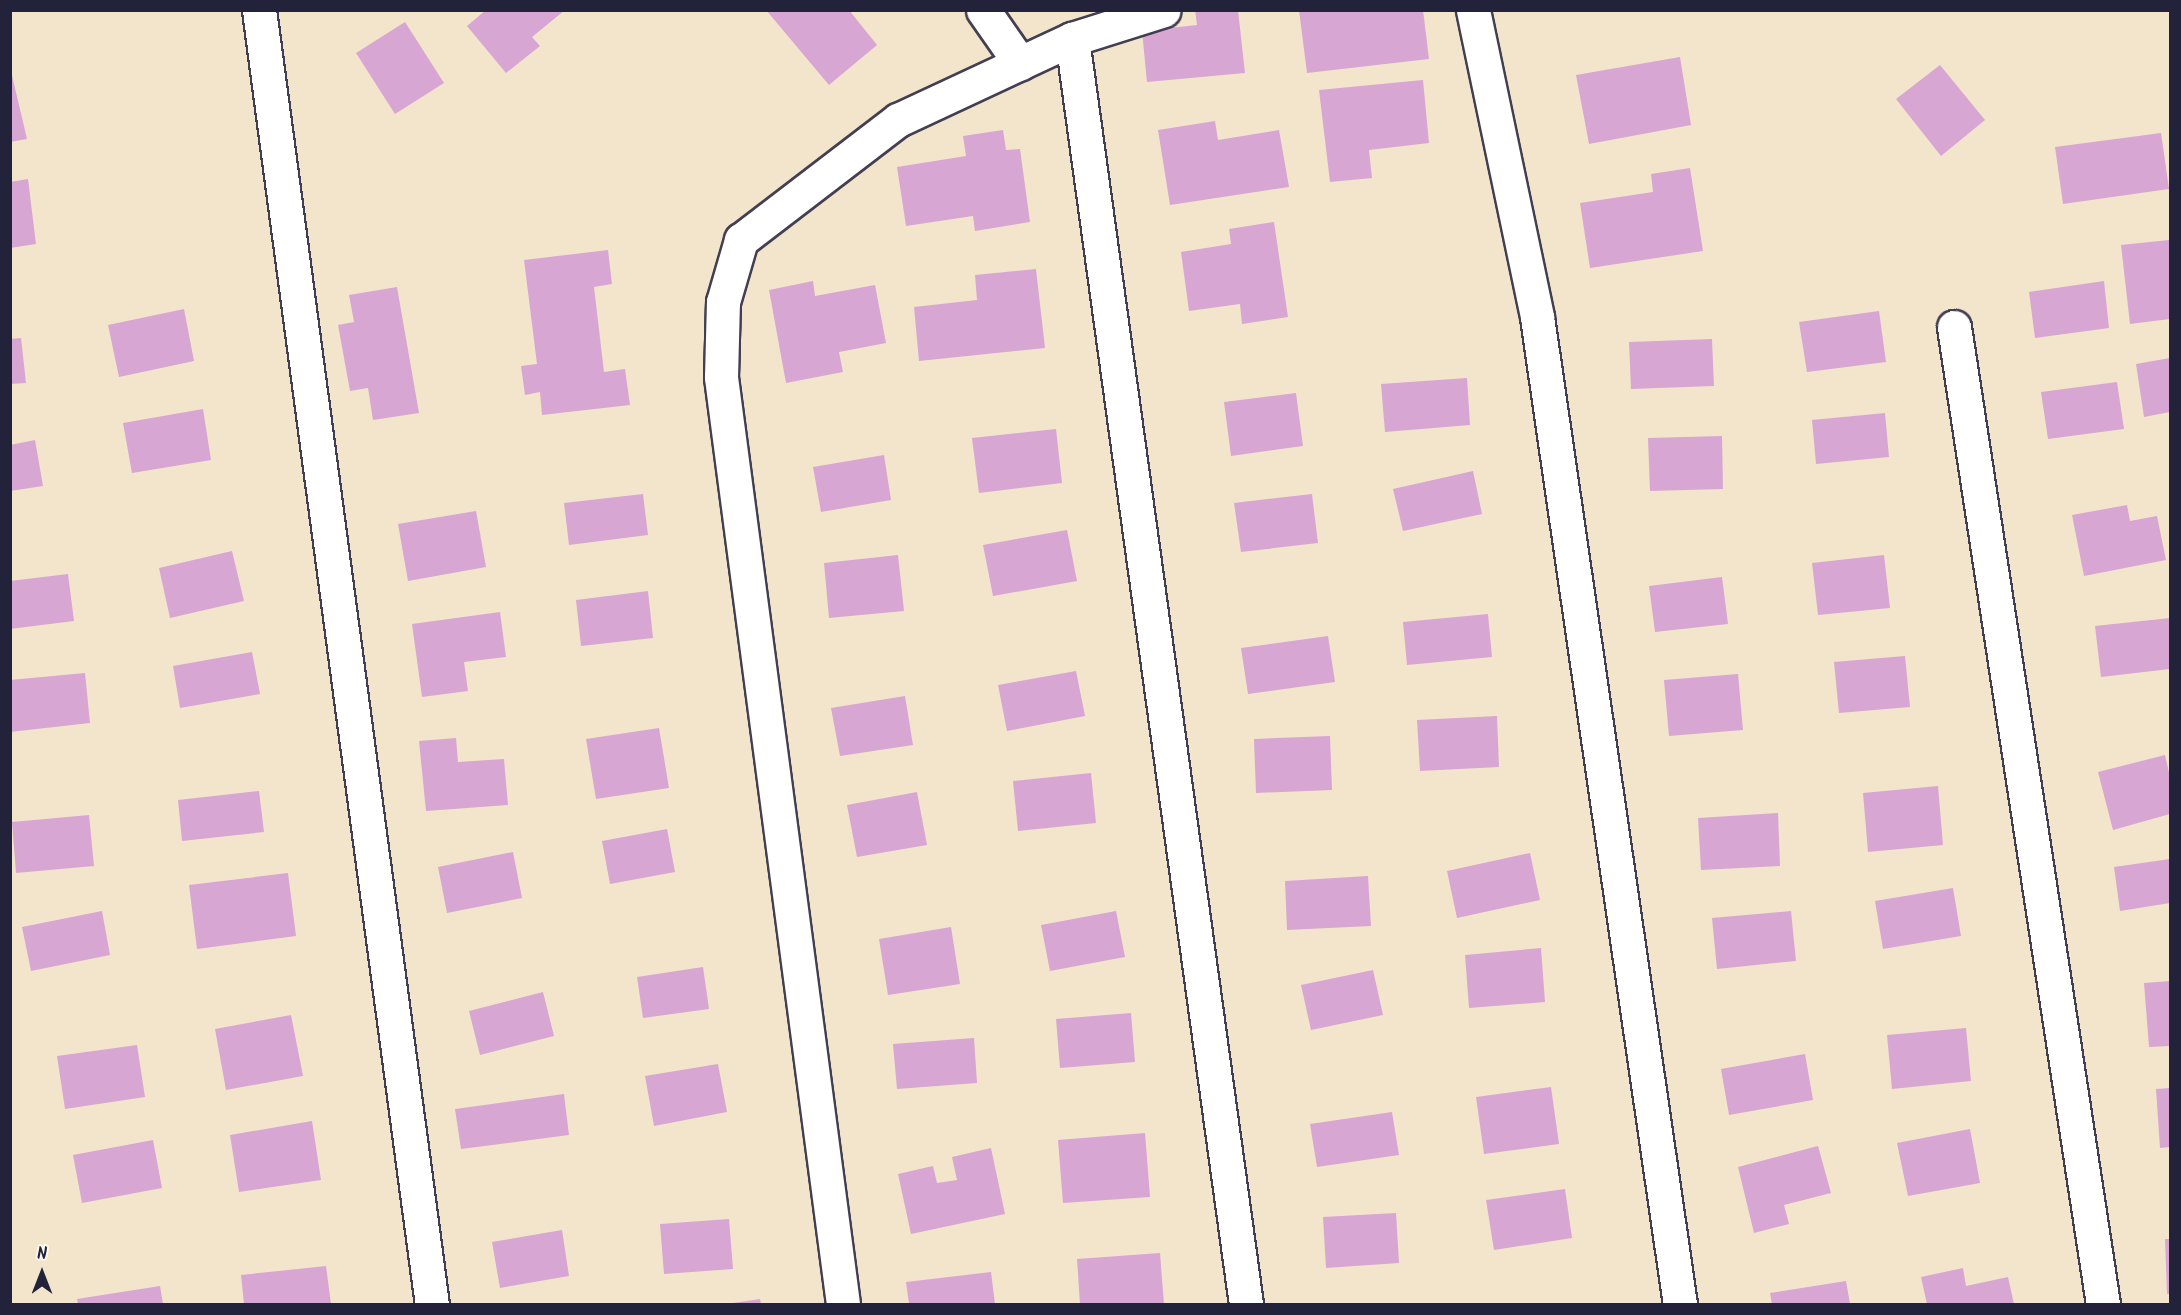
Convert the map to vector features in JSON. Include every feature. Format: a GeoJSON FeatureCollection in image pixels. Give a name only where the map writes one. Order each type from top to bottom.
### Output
{"type":"FeatureCollection","features":[{"type":"Feature","properties":{"kind":"street"},"geometry":{"type":"LineString","coordinates":[[259,10],[432,1305]]}},
{"type":"Feature","properties":{"kind":"street"},"geometry":{"type":"LineString","coordinates":[[983,10],[1020,63]]}},
{"type":"Feature","properties":{"kind":"street"},"geometry":{"type":"LineString","coordinates":[[843,1305],[721,377],[723,302],[741,240],[898,120],[1072,39],[1164,10]]}},
{"type":"Feature","properties":{"kind":"street"},"geometry":{"type":"LineString","coordinates":[[1473,10],[1537,317],[1680,1305]]}},
{"type":"Feature","properties":{"kind":"street"},"geometry":{"type":"LineString","coordinates":[[1072,39],[1246,1305]]}},
{"type":"Feature","properties":{"kind":"street"},"geometry":{"type":"LineString","coordinates":[[1954,327],[2103,1305]]}},
{"type":"Feature","properties":{"kind":"building"},"geometry":{"type":"Polygon","coordinates":[[[486,10],[565,10],[532,37],[540,46],[506,73],[467,26],[486,10]]]}},
{"type":"Feature","properties":{"kind":"building"},"geometry":{"type":"Polygon","coordinates":[[[766,10],[849,10],[877,45],[829,85],[766,10]]]}},
{"type":"Feature","properties":{"kind":"building"},"geometry":{"type":"Polygon","coordinates":[[[1195,10],[1238,10],[1245,73],[1147,82],[1142,31],[1197,25],[1195,10]]]}},
{"type":"Feature","properties":{"kind":"building"},"geometry":{"type":"Polygon","coordinates":[[[1299,10],[1423,10],[1429,59],[1307,73],[1299,10]]]}},
{"type":"Feature","properties":{"kind":"building"},"geometry":{"type":"Polygon","coordinates":[[[405,22],[444,83],[395,114],[356,53],[405,22]]]}},
{"type":"Feature","properties":{"kind":"building"},"geometry":{"type":"Polygon","coordinates":[[[1680,57],[1691,125],[1589,144],[1576,75],[1680,57]]]}},
{"type":"Feature","properties":{"kind":"building"},"geometry":{"type":"Polygon","coordinates":[[[1940,65],[1985,120],[1941,156],[1896,99],[1940,65]]]}},
{"type":"Feature","properties":{"kind":"building"},"geometry":{"type":"Polygon","coordinates":[[[10,67],[27,139],[10,142],[10,67]]]}},
{"type":"Feature","properties":{"kind":"building"},"geometry":{"type":"Polygon","coordinates":[[[1423,80],[1429,143],[1369,150],[1372,178],[1330,182],[1319,90],[1423,80]]]}},
{"type":"Feature","properties":{"kind":"building"},"geometry":{"type":"Polygon","coordinates":[[[1215,121],[1218,140],[1279,130],[1289,187],[1170,205],[1158,130],[1215,121]]]}},
{"type":"Feature","properties":{"kind":"building"},"geometry":{"type":"Polygon","coordinates":[[[1003,130],[1006,150],[1020,149],[1030,222],[975,231],[973,216],[906,226],[897,167],[966,156],[963,136],[1003,130]]]}},
{"type":"Feature","properties":{"kind":"building"},"geometry":{"type":"Polygon","coordinates":[[[2161,133],[2169,189],[2063,204],[2055,147],[2161,133]]]}},
{"type":"Feature","properties":{"kind":"building"},"geometry":{"type":"Polygon","coordinates":[[[1690,168],[1703,251],[1590,268],[1580,203],[1653,192],[1651,174],[1690,168]]]}},
{"type":"Feature","properties":{"kind":"building"},"geometry":{"type":"Polygon","coordinates":[[[28,179],[36,244],[10,248],[10,182],[28,179]]]}},
{"type":"Feature","properties":{"kind":"building"},"geometry":{"type":"Polygon","coordinates":[[[1274,222],[1288,317],[1242,324],[1240,304],[1189,311],[1181,252],[1231,244],[1229,229],[1274,222]]]}},
{"type":"Feature","properties":{"kind":"building"},"geometry":{"type":"Polygon","coordinates":[[[2169,240],[2170,319],[2130,324],[2121,245],[2169,240]]]}},
{"type":"Feature","properties":{"kind":"building"},"geometry":{"type":"Polygon","coordinates":[[[608,250],[612,284],[594,287],[604,372],[625,369],[630,405],[542,415],[540,392],[525,395],[521,366],[537,364],[524,260],[608,250]]]}},
{"type":"Feature","properties":{"kind":"building"},"geometry":{"type":"Polygon","coordinates":[[[1036,269],[1045,348],[919,361],[914,307],[977,300],[975,275],[1036,269]]]}},
{"type":"Feature","properties":{"kind":"building"},"geometry":{"type":"Polygon","coordinates":[[[813,281],[815,296],[875,285],[886,343],[839,352],[843,372],[786,383],[769,290],[813,281]]]}},
{"type":"Feature","properties":{"kind":"building"},"geometry":{"type":"Polygon","coordinates":[[[2104,281],[2109,328],[2035,338],[2029,292],[2104,281]]]}},
{"type":"Feature","properties":{"kind":"building"},"geometry":{"type":"Polygon","coordinates":[[[397,287],[419,413],[373,420],[368,388],[350,391],[338,325],[354,322],[349,295],[397,287]]]}},
{"type":"Feature","properties":{"kind":"building"},"geometry":{"type":"Polygon","coordinates":[[[184,309],[194,361],[119,377],[108,325],[184,309]]]}},
{"type":"Feature","properties":{"kind":"building"},"geometry":{"type":"Polygon","coordinates":[[[1879,311],[1886,362],[1807,372],[1799,322],[1879,311]]]}},
{"type":"Feature","properties":{"kind":"building"},"geometry":{"type":"Polygon","coordinates":[[[21,338],[26,383],[10,384],[10,339],[21,338]]]}},
{"type":"Feature","properties":{"kind":"building"},"geometry":{"type":"Polygon","coordinates":[[[1712,339],[1714,386],[1631,389],[1629,342],[1712,339]]]}},
{"type":"Feature","properties":{"kind":"building"},"geometry":{"type":"Polygon","coordinates":[[[2170,358],[2170,412],[2144,417],[2136,364],[2170,358]]]}},
{"type":"Feature","properties":{"kind":"building"},"geometry":{"type":"Polygon","coordinates":[[[1467,378],[1470,425],[1385,432],[1381,384],[1467,378]]]}},
{"type":"Feature","properties":{"kind":"building"},"geometry":{"type":"Polygon","coordinates":[[[2117,382],[2124,429],[2048,439],[2041,392],[2117,382]]]}},
{"type":"Feature","properties":{"kind":"building"},"geometry":{"type":"Polygon","coordinates":[[[1296,393],[1303,446],[1231,456],[1224,402],[1296,393]]]}},
{"type":"Feature","properties":{"kind":"building"},"geometry":{"type":"Polygon","coordinates":[[[203,409],[211,460],[132,473],[123,423],[203,409]]]}},
{"type":"Feature","properties":{"kind":"building"},"geometry":{"type":"Polygon","coordinates":[[[1885,413],[1889,457],[1816,464],[1812,420],[1885,413]]]}},
{"type":"Feature","properties":{"kind":"building"},"geometry":{"type":"Polygon","coordinates":[[[1056,429],[1062,483],[979,493],[972,438],[1056,429]]]}},
{"type":"Feature","properties":{"kind":"building"},"geometry":{"type":"Polygon","coordinates":[[[1722,436],[1723,489],[1650,491],[1648,438],[1722,436]]]}},
{"type":"Feature","properties":{"kind":"building"},"geometry":{"type":"Polygon","coordinates":[[[35,440],[43,486],[10,491],[10,445],[35,440]]]}},
{"type":"Feature","properties":{"kind":"building"},"geometry":{"type":"Polygon","coordinates":[[[884,455],[891,500],[821,512],[813,467],[884,455]]]}},
{"type":"Feature","properties":{"kind":"building"},"geometry":{"type":"Polygon","coordinates":[[[1473,471],[1482,514],[1403,531],[1393,489],[1473,471]]]}},
{"type":"Feature","properties":{"kind":"building"},"geometry":{"type":"Polygon","coordinates":[[[643,494],[648,535],[569,545],[564,503],[643,494]]]}},
{"type":"Feature","properties":{"kind":"building"},"geometry":{"type":"Polygon","coordinates":[[[1312,494],[1318,543],[1241,552],[1234,503],[1312,494]]]}},
{"type":"Feature","properties":{"kind":"building"},"geometry":{"type":"Polygon","coordinates":[[[2127,505],[2130,521],[2157,516],[2166,560],[2084,576],[2072,515],[2127,505]]]}},
{"type":"Feature","properties":{"kind":"building"},"geometry":{"type":"Polygon","coordinates":[[[476,511],[486,567],[408,581],[398,524],[476,511]]]}},
{"type":"Feature","properties":{"kind":"building"},"geometry":{"type":"Polygon","coordinates":[[[1067,530],[1077,581],[993,596],[983,545],[1067,530]]]}},
{"type":"Feature","properties":{"kind":"building"},"geometry":{"type":"Polygon","coordinates":[[[232,551],[244,601],[170,618],[159,568],[232,551]]]}},
{"type":"Feature","properties":{"kind":"building"},"geometry":{"type":"Polygon","coordinates":[[[898,555],[904,611],[829,618],[824,563],[898,555]]]}},
{"type":"Feature","properties":{"kind":"building"},"geometry":{"type":"Polygon","coordinates":[[[1884,555],[1890,608],[1818,615],[1812,563],[1884,555]]]}},
{"type":"Feature","properties":{"kind":"building"},"geometry":{"type":"Polygon","coordinates":[[[68,574],[74,621],[10,629],[10,581],[68,574]]]}},
{"type":"Feature","properties":{"kind":"building"},"geometry":{"type":"Polygon","coordinates":[[[1722,577],[1728,624],[1655,632],[1649,586],[1722,577]]]}},
{"type":"Feature","properties":{"kind":"building"},"geometry":{"type":"Polygon","coordinates":[[[648,591],[653,638],[581,646],[576,600],[648,591]]]}},
{"type":"Feature","properties":{"kind":"building"},"geometry":{"type":"Polygon","coordinates":[[[500,612],[506,657],[464,662],[468,691],[422,697],[412,624],[500,612]]]}},
{"type":"Feature","properties":{"kind":"building"},"geometry":{"type":"Polygon","coordinates":[[[1488,614],[1492,657],[1407,665],[1403,622],[1488,614]]]}},
{"type":"Feature","properties":{"kind":"building"},"geometry":{"type":"Polygon","coordinates":[[[2170,618],[2170,669],[2101,677],[2095,626],[2170,618]]]}},
{"type":"Feature","properties":{"kind":"building"},"geometry":{"type":"Polygon","coordinates":[[[1328,636],[1335,682],[1248,694],[1241,648],[1328,636]]]}},
{"type":"Feature","properties":{"kind":"building"},"geometry":{"type":"Polygon","coordinates":[[[252,652],[260,694],[180,708],[173,666],[252,652]]]}},
{"type":"Feature","properties":{"kind":"building"},"geometry":{"type":"Polygon","coordinates":[[[1905,656],[1910,707],[1839,713],[1834,662],[1905,656]]]}},
{"type":"Feature","properties":{"kind":"building"},"geometry":{"type":"Polygon","coordinates":[[[1076,671],[1085,716],[1007,731],[998,685],[1076,671]]]}},
{"type":"Feature","properties":{"kind":"building"},"geometry":{"type":"Polygon","coordinates":[[[85,673],[90,723],[10,732],[10,680],[85,673]]]}},
{"type":"Feature","properties":{"kind":"building"},"geometry":{"type":"Polygon","coordinates":[[[1738,674],[1743,730],[1669,736],[1664,680],[1738,674]]]}},
{"type":"Feature","properties":{"kind":"building"},"geometry":{"type":"Polygon","coordinates":[[[905,696],[913,745],[840,756],[831,708],[905,696]]]}},
{"type":"Feature","properties":{"kind":"building"},"geometry":{"type":"Polygon","coordinates":[[[1497,716],[1499,767],[1420,771],[1417,720],[1497,716]]]}},
{"type":"Feature","properties":{"kind":"building"},"geometry":{"type":"Polygon","coordinates":[[[659,728],[669,788],[596,799],[586,739],[659,728]]]}},
{"type":"Feature","properties":{"kind":"building"},"geometry":{"type":"Polygon","coordinates":[[[1330,736],[1332,790],[1256,793],[1254,739],[1330,736]]]}},
{"type":"Feature","properties":{"kind":"building"},"geometry":{"type":"Polygon","coordinates":[[[456,738],[458,762],[504,759],[508,805],[426,811],[419,741],[456,738]]]}},
{"type":"Feature","properties":{"kind":"building"},"geometry":{"type":"Polygon","coordinates":[[[2165,755],[2170,777],[2170,814],[2113,830],[2098,772],[2165,755]]]}},
{"type":"Feature","properties":{"kind":"building"},"geometry":{"type":"Polygon","coordinates":[[[1091,773],[1096,823],[1018,831],[1013,781],[1091,773]]]}},
{"type":"Feature","properties":{"kind":"building"},"geometry":{"type":"Polygon","coordinates":[[[1938,786],[1943,845],[1868,852],[1863,793],[1938,786]]]}},
{"type":"Feature","properties":{"kind":"building"},"geometry":{"type":"Polygon","coordinates":[[[259,791],[264,832],[182,841],[178,800],[259,791]]]}},
{"type":"Feature","properties":{"kind":"building"},"geometry":{"type":"Polygon","coordinates":[[[917,792],[927,845],[857,857],[847,805],[917,792]]]}},
{"type":"Feature","properties":{"kind":"building"},"geometry":{"type":"Polygon","coordinates":[[[1778,813],[1780,866],[1701,870],[1698,818],[1778,813]]]}},
{"type":"Feature","properties":{"kind":"building"},"geometry":{"type":"Polygon","coordinates":[[[89,815],[94,866],[16,873],[12,822],[89,815]]]}},
{"type":"Feature","properties":{"kind":"building"},"geometry":{"type":"Polygon","coordinates":[[[667,829],[675,872],[610,884],[602,841],[667,829]]]}},
{"type":"Feature","properties":{"kind":"building"},"geometry":{"type":"Polygon","coordinates":[[[513,852],[522,898],[447,913],[438,867],[513,852]]]}},
{"type":"Feature","properties":{"kind":"building"},"geometry":{"type":"Polygon","coordinates":[[[1530,853],[1540,900],[1457,918],[1447,871],[1530,853]]]}},
{"type":"Feature","properties":{"kind":"building"},"geometry":{"type":"Polygon","coordinates":[[[2170,859],[2170,903],[2120,911],[2114,867],[2170,859]]]}},
{"type":"Feature","properties":{"kind":"building"},"geometry":{"type":"Polygon","coordinates":[[[288,873],[296,936],[197,949],[189,885],[288,873]]]}},
{"type":"Feature","properties":{"kind":"building"},"geometry":{"type":"Polygon","coordinates":[[[1368,876],[1371,926],[1287,930],[1285,881],[1368,876]]]}},
{"type":"Feature","properties":{"kind":"building"},"geometry":{"type":"Polygon","coordinates":[[[1953,888],[1961,936],[1883,949],[1875,901],[1953,888]]]}},
{"type":"Feature","properties":{"kind":"building"},"geometry":{"type":"Polygon","coordinates":[[[102,911],[110,955],[31,971],[22,927],[102,911]]]}},
{"type":"Feature","properties":{"kind":"building"},"geometry":{"type":"Polygon","coordinates":[[[1116,911],[1125,957],[1050,971],[1041,925],[1116,911]]]}},
{"type":"Feature","properties":{"kind":"building"},"geometry":{"type":"Polygon","coordinates":[[[1791,911],[1796,961],[1717,969],[1712,918],[1791,911]]]}},
{"type":"Feature","properties":{"kind":"building"},"geometry":{"type":"Polygon","coordinates":[[[951,927],[960,984],[888,995],[879,939],[951,927]]]}},
{"type":"Feature","properties":{"kind":"building"},"geometry":{"type":"Polygon","coordinates":[[[1541,948],[1545,1002],[1469,1008],[1465,955],[1541,948]]]}},
{"type":"Feature","properties":{"kind":"building"},"geometry":{"type":"Polygon","coordinates":[[[703,967],[709,1009],[643,1018],[637,977],[703,967]]]}},
{"type":"Feature","properties":{"kind":"building"},"geometry":{"type":"Polygon","coordinates":[[[1373,970],[1383,1015],[1311,1030],[1301,985],[1373,970]]]}},
{"type":"Feature","properties":{"kind":"building"},"geometry":{"type":"Polygon","coordinates":[[[2170,981],[2170,1046],[2149,1047],[2144,983],[2170,981]]]}},
{"type":"Feature","properties":{"kind":"building"},"geometry":{"type":"Polygon","coordinates":[[[543,992],[554,1036],[480,1055],[469,1011],[543,992]]]}},
{"type":"Feature","properties":{"kind":"building"},"geometry":{"type":"Polygon","coordinates":[[[1131,1013],[1135,1062],[1060,1068],[1056,1019],[1131,1013]]]}},
{"type":"Feature","properties":{"kind":"building"},"geometry":{"type":"Polygon","coordinates":[[[291,1015],[303,1076],[226,1090],[215,1029],[291,1015]]]}},
{"type":"Feature","properties":{"kind":"building"},"geometry":{"type":"Polygon","coordinates":[[[1966,1028],[1971,1081],[1892,1089],[1887,1035],[1966,1028]]]}},
{"type":"Feature","properties":{"kind":"building"},"geometry":{"type":"Polygon","coordinates":[[[974,1038],[977,1083],[897,1089],[893,1044],[974,1038]]]}},
{"type":"Feature","properties":{"kind":"building"},"geometry":{"type":"Polygon","coordinates":[[[137,1045],[145,1097],[65,1109],[57,1056],[137,1045]]]}},
{"type":"Feature","properties":{"kind":"building"},"geometry":{"type":"Polygon","coordinates":[[[1805,1054],[1813,1100],[1729,1115],[1721,1069],[1805,1054]]]}},
{"type":"Feature","properties":{"kind":"building"},"geometry":{"type":"Polygon","coordinates":[[[718,1064],[727,1112],[654,1126],[645,1076],[718,1064]]]}},
{"type":"Feature","properties":{"kind":"building"},"geometry":{"type":"Polygon","coordinates":[[[1551,1087],[1559,1144],[1484,1154],[1476,1097],[1551,1087]]]}},
{"type":"Feature","properties":{"kind":"building"},"geometry":{"type":"Polygon","coordinates":[[[2170,1088],[2170,1147],[2160,1148],[2156,1089],[2170,1088]]]}},
{"type":"Feature","properties":{"kind":"building"},"geometry":{"type":"Polygon","coordinates":[[[564,1094],[569,1135],[461,1149],[455,1109],[564,1094]]]}},
{"type":"Feature","properties":{"kind":"building"},"geometry":{"type":"Polygon","coordinates":[[[1392,1112],[1399,1155],[1317,1167],[1310,1124],[1392,1112]]]}},
{"type":"Feature","properties":{"kind":"building"},"geometry":{"type":"Polygon","coordinates":[[[312,1121],[321,1180],[239,1192],[230,1135],[312,1121]]]}},
{"type":"Feature","properties":{"kind":"building"},"geometry":{"type":"Polygon","coordinates":[[[1970,1129],[1980,1183],[1908,1196],[1897,1143],[1970,1129]]]}},
{"type":"Feature","properties":{"kind":"building"},"geometry":{"type":"Polygon","coordinates":[[[1145,1133],[1150,1197],[1063,1203],[1058,1140],[1145,1133]]]}},
{"type":"Feature","properties":{"kind":"building"},"geometry":{"type":"Polygon","coordinates":[[[153,1140],[162,1188],[82,1203],[73,1155],[153,1140]]]}},
{"type":"Feature","properties":{"kind":"building"},"geometry":{"type":"Polygon","coordinates":[[[1818,1146],[1831,1193],[1784,1205],[1789,1224],[1754,1233],[1738,1167],[1818,1146]]]}},
{"type":"Feature","properties":{"kind":"building"},"geometry":{"type":"Polygon","coordinates":[[[991,1148],[1005,1214],[911,1234],[898,1174],[933,1166],[937,1183],[957,1180],[952,1157],[991,1148]]]}},
{"type":"Feature","properties":{"kind":"building"},"geometry":{"type":"Polygon","coordinates":[[[1565,1189],[1572,1238],[1494,1250],[1486,1200],[1565,1189]]]}},
{"type":"Feature","properties":{"kind":"building"},"geometry":{"type":"Polygon","coordinates":[[[1396,1213],[1399,1263],[1326,1268],[1323,1217],[1396,1213]]]}},
{"type":"Feature","properties":{"kind":"building"},"geometry":{"type":"Polygon","coordinates":[[[729,1219],[733,1269],[664,1274],[660,1224],[729,1219]]]}},
{"type":"Feature","properties":{"kind":"building"},"geometry":{"type":"Polygon","coordinates":[[[562,1230],[569,1276],[500,1288],[492,1242],[562,1230]]]}},
{"type":"Feature","properties":{"kind":"building"},"geometry":{"type":"Polygon","coordinates":[[[2165,1239],[2170,1239],[2170,1294],[2167,1294],[2165,1239]]]}},
{"type":"Feature","properties":{"kind":"building"},"geometry":{"type":"Polygon","coordinates":[[[1160,1253],[1164,1304],[1080,1304],[1077,1259],[1160,1253]]]}},
{"type":"Feature","properties":{"kind":"building"},"geometry":{"type":"Polygon","coordinates":[[[326,1266],[331,1304],[244,1304],[241,1275],[326,1266]]]}},
{"type":"Feature","properties":{"kind":"building"},"geometry":{"type":"Polygon","coordinates":[[[1963,1268],[1966,1286],[2008,1277],[2014,1304],[1927,1304],[1921,1277],[1963,1268]]]}},
{"type":"Feature","properties":{"kind":"building"},"geometry":{"type":"Polygon","coordinates":[[[991,1272],[995,1304],[909,1304],[906,1282],[991,1272]]]}},
{"type":"Feature","properties":{"kind":"building"},"geometry":{"type":"Polygon","coordinates":[[[1846,1281],[1850,1304],[1772,1304],[1770,1293],[1846,1281]]]}},
{"type":"Feature","properties":{"kind":"building"},"geometry":{"type":"Polygon","coordinates":[[[160,1286],[163,1304],[78,1304],[77,1299],[160,1286]]]}},
{"type":"Feature","properties":{"kind":"building"},"geometry":{"type":"Polygon","coordinates":[[[760,1299],[761,1304],[733,1303],[760,1299]]]}}]}
